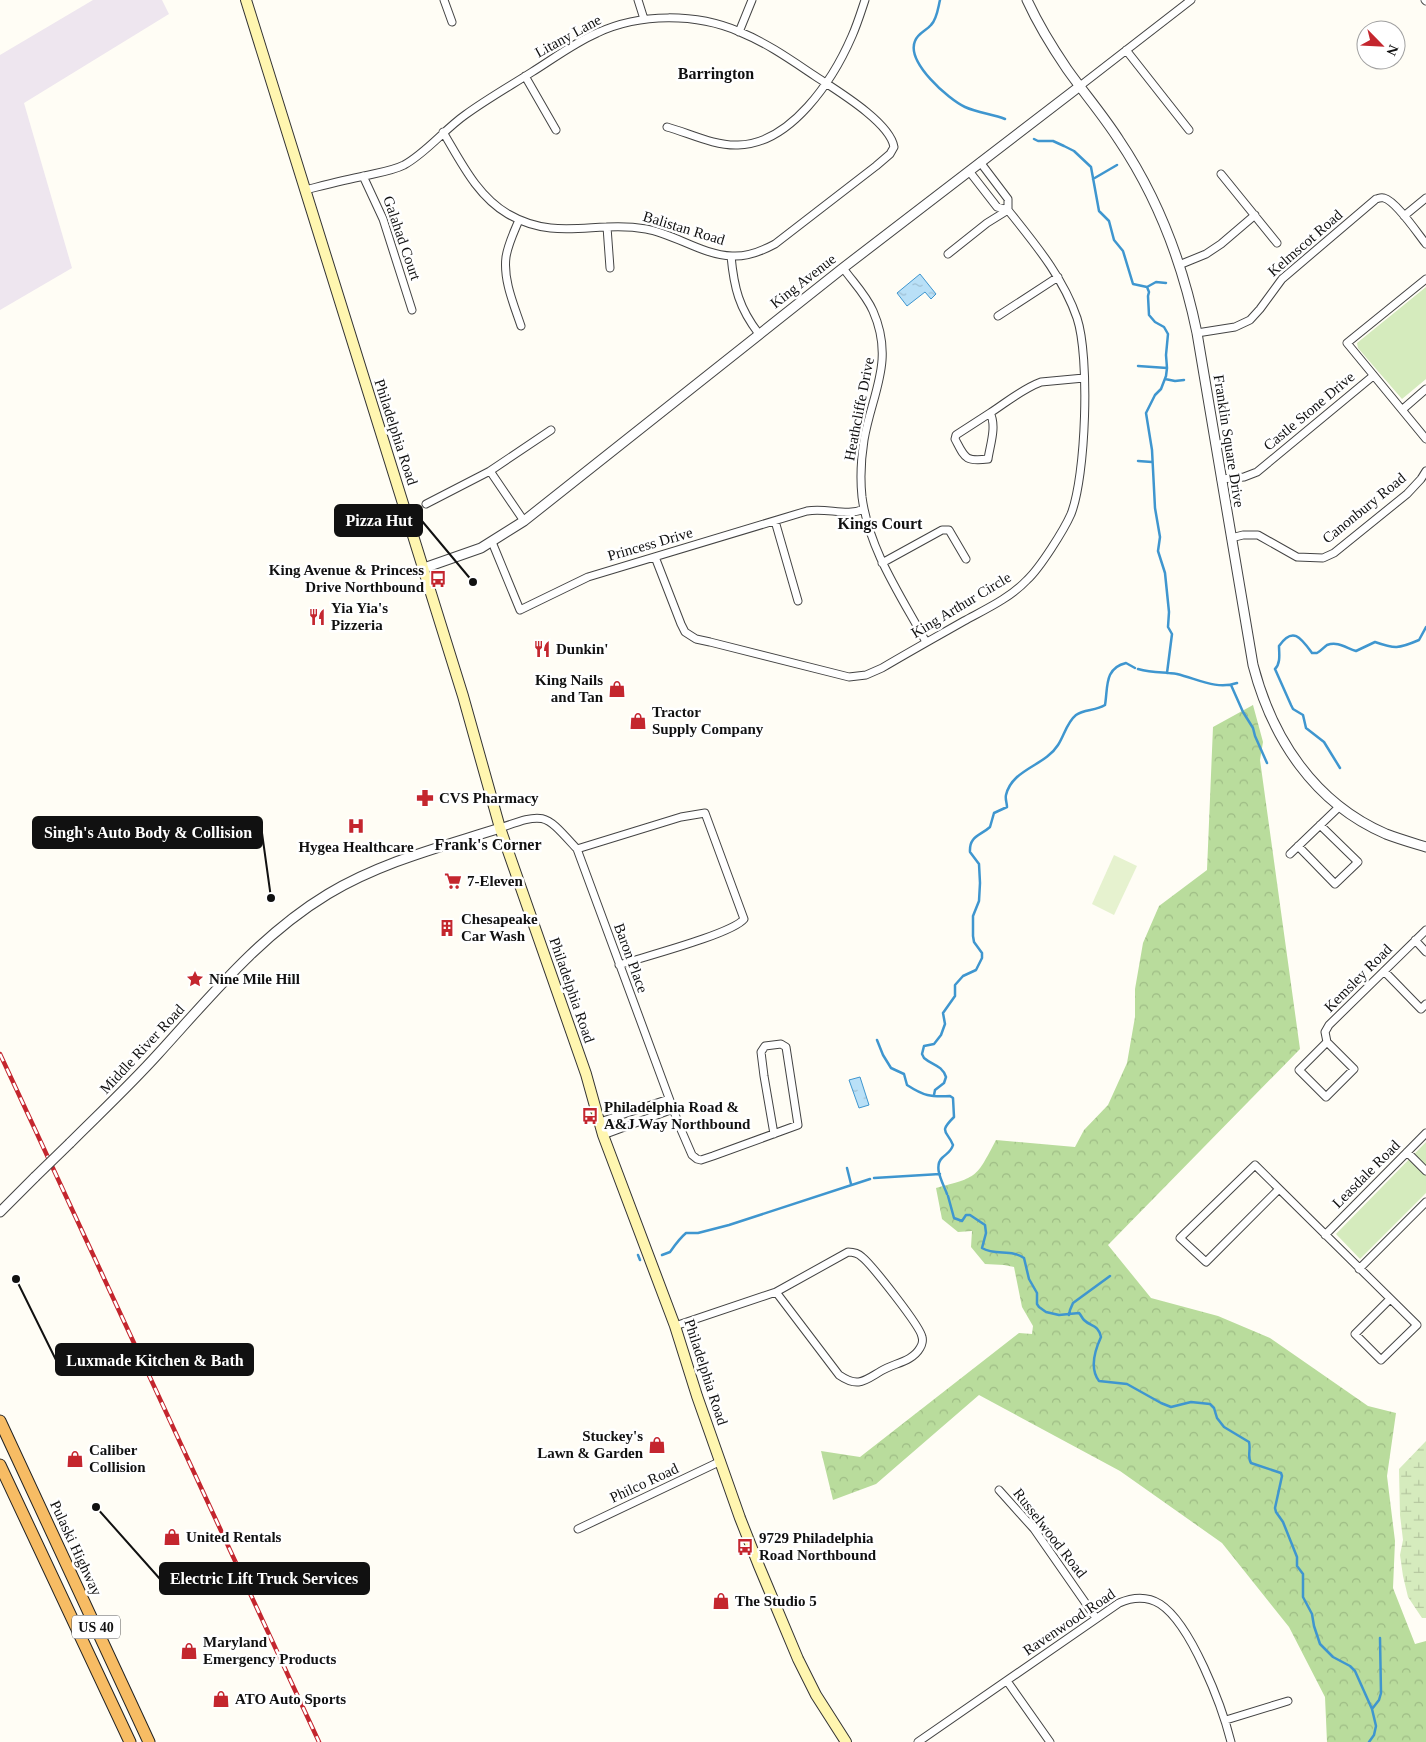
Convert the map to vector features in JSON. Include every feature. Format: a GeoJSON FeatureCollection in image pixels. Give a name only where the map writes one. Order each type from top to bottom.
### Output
{"type":"FeatureCollection","features":[{"type":"Feature","properties":{"kind":"highway","name":"Pulaski Highway"},"geometry":{"type":"LineString","coordinates":[[0,1421],[150,1742]]}},
{"type":"Feature","properties":{"kind":"highway","name":"US 40"},"geometry":{"type":"LineString","coordinates":[[0,1465],[130,1742]]}},
{"type":"Feature","properties":{"kind":"main road","name":"Philadelphia Road"},"geometry":{"type":"LineString","coordinates":[[246,0],[424,568],[463,696],[500,828],[586,1074],[603,1135],[676,1326],[697,1396],[747,1534],[797,1656],[816,1695],[846,1742]]}},
{"type":"Feature","properties":{"kind":"street"},"geometry":{"type":"LineString","coordinates":[[444,0],[452,22]]}},
{"type":"Feature","properties":{"kind":"street"},"geometry":{"type":"LineString","coordinates":[[638,0],[644,19]]}},
{"type":"Feature","properties":{"kind":"street"},"geometry":{"type":"LineString","coordinates":[[739,32],[752,0]]}},
{"type":"Feature","properties":{"kind":"street"},"geometry":{"type":"LineString","coordinates":[[667,127],[719,143],[736,145],[751,144],[773,135],[807,108],[827,84],[842,59],[853,35],[865,0]]}},
{"type":"Feature","properties":{"kind":"street","name":"Franklin Square Drive"},"geometry":{"type":"LineString","coordinates":[[1027,0],[1052,47],[1113,130],[1137,168],[1158,210],[1180,265],[1197,333],[1253,664],[1267,709],[1274,724],[1294,758],[1318,787],[1340,806],[1386,834],[1426,847]]}},
{"type":"Feature","properties":{"kind":"street","name":"King Avenue"},"geometry":{"type":"LineString","coordinates":[[424,568],[470,553],[492,542],[524,521],[843,268],[1192,0]]}},
{"type":"Feature","properties":{"kind":"street","name":"Litany Lane"},"geometry":{"type":"LineString","coordinates":[[305,190],[398,168],[465,115],[573,46],[597,33],[621,24],[644,19],[674,18],[698,21],[739,32],[761,42],[827,84],[876,120],[893,140],[894,147]]}},
{"type":"Feature","properties":{"kind":"street"},"geometry":{"type":"LineString","coordinates":[[1126,50],[1189,130]]}},
{"type":"Feature","properties":{"kind":"street"},"geometry":{"type":"LineString","coordinates":[[525,76],[556,130]]}},
{"type":"Feature","properties":{"kind":"street","name":"Balistan Road"},"geometry":{"type":"LineString","coordinates":[[443,132],[471,178],[484,195],[499,208],[519,220],[537,227],[555,230],[634,227],[656,231],[710,252],[731,256],[758,252],[775,244],[876,166],[890,154],[894,147]]}},
{"type":"Feature","properties":{"kind":"street","name":"King Arthur Circle"},"geometry":{"type":"LineString","coordinates":[[980,162],[1008,199],[1008,210]]}},
{"type":"Feature","properties":{"kind":"street","name":"King Arthur Circle"},"geometry":{"type":"LineString","coordinates":[[655,557],[681,624],[689,635],[849,677],[858,677],[872,672],[1016,591],[1039,567],[1073,507],[1079,479],[1084,350],[1077,319],[1058,277],[1008,210],[998,207],[969,171]]}},
{"type":"Feature","properties":{"kind":"street"},"geometry":{"type":"LineString","coordinates":[[1221,174],[1277,243]]}},
{"type":"Feature","properties":{"kind":"street","name":"Galahad Court"},"geometry":{"type":"LineString","coordinates":[[363,176],[384,219],[412,310]]}},
{"type":"Feature","properties":{"kind":"street","name":"Kelmscot Road"},"geometry":{"type":"LineString","coordinates":[[1197,333],[1235,327],[1250,320],[1282,279],[1376,199],[1384,198],[1389,200],[1426,244]]}},
{"type":"Feature","properties":{"kind":"street"},"geometry":{"type":"LineString","coordinates":[[1404,216],[1426,198]]}},
{"type":"Feature","properties":{"kind":"street"},"geometry":{"type":"LineString","coordinates":[[948,254],[987,223],[1008,210]]}},
{"type":"Feature","properties":{"kind":"street"},"geometry":{"type":"LineString","coordinates":[[1180,265],[1214,249],[1255,215]]}},
{"type":"Feature","properties":{"kind":"street"},"geometry":{"type":"LineString","coordinates":[[519,220],[508,250],[505,265],[510,292],[522,326]]}},
{"type":"Feature","properties":{"kind":"street"},"geometry":{"type":"LineString","coordinates":[[608,228],[610,268]]}},
{"type":"Feature","properties":{"kind":"street"},"geometry":{"type":"LineString","coordinates":[[731,256],[738,300],[750,323],[759,334]]}},
{"type":"Feature","properties":{"kind":"street","name":"Heathcliffe Drive"},"geometry":{"type":"LineString","coordinates":[[843,268],[867,299],[873,310],[882,344],[882,366],[867,427],[862,458],[861,478],[864,509],[872,540],[882,563],[926,642]]}},
{"type":"Feature","properties":{"kind":"street"},"geometry":{"type":"LineString","coordinates":[[998,316],[1058,277]]}},
{"type":"Feature","properties":{"kind":"street"},"geometry":{"type":"LineString","coordinates":[[1373,376],[1347,342],[1426,279]]}},
{"type":"Feature","properties":{"kind":"street","name":"Castle Stone Drive"},"geometry":{"type":"LineString","coordinates":[[1221,479],[1244,477],[1257,472],[1373,376],[1402,409]]}},
{"type":"Feature","properties":{"kind":"street"},"geometry":{"type":"LineString","coordinates":[[990,413],[993,418],[993,426],[988,459],[970,460],[957,444],[956,435],[1023,390],[1035,385],[1084,378]]}},
{"type":"Feature","properties":{"kind":"street"},"geometry":{"type":"LineString","coordinates":[[1426,389],[1402,409],[1426,439]]}},
{"type":"Feature","properties":{"kind":"street"},"geometry":{"type":"LineString","coordinates":[[426,504],[490,471],[551,430]]}},
{"type":"Feature","properties":{"kind":"street"},"geometry":{"type":"LineString","coordinates":[[490,471],[524,521]]}},
{"type":"Feature","properties":{"kind":"street","name":"Canonbury Road"},"geometry":{"type":"LineString","coordinates":[[1231,538],[1243,535],[1258,535],[1297,557],[1327,556],[1340,548],[1407,494],[1426,471]]}},
{"type":"Feature","properties":{"kind":"street","name":"Princess Drive"},"geometry":{"type":"LineString","coordinates":[[492,542],[520,610],[588,577],[775,521],[817,509],[852,514],[864,509]]}},
{"type":"Feature","properties":{"kind":"street"},"geometry":{"type":"LineString","coordinates":[[775,521],[798,601]]}},
{"type":"Feature","properties":{"kind":"street"},"geometry":{"type":"LineString","coordinates":[[882,563],[942,530],[949,530],[966,559]]}},
{"type":"Feature","properties":{"kind":"street"},"geometry":{"type":"LineString","coordinates":[[1290,854],[1340,806]]}},
{"type":"Feature","properties":{"kind":"street"},"geometry":{"type":"LineString","coordinates":[[577,849],[681,816],[705,812],[716,840],[744,919],[741,923],[718,933],[619,965]]}},
{"type":"Feature","properties":{"kind":"street","name":"Baron Place"},"geometry":{"type":"LineString","coordinates":[[500,828],[532,817],[544,818],[577,849],[673,1109],[692,1155],[697,1159],[707,1158],[774,1134]]}},
{"type":"Feature","properties":{"kind":"street"},"geometry":{"type":"LineString","coordinates":[[1298,846],[1335,884],[1358,862],[1320,825]]}},
{"type":"Feature","properties":{"kind":"street","name":"Middle River Road"},"geometry":{"type":"LineString","coordinates":[[0,1212],[157,1055],[252,953],[290,920],[328,894],[386,864],[500,828]]}},
{"type":"Feature","properties":{"kind":"street","name":"Kemsley Road"},"geometry":{"type":"LineString","coordinates":[[1327,1042],[1299,1070],[1326,1098],[1354,1069],[1327,1042],[1325,1032],[1426,930]]}},
{"type":"Feature","properties":{"kind":"street"},"geometry":{"type":"LineString","coordinates":[[1415,940],[1426,952]]}},
{"type":"Feature","properties":{"kind":"street"},"geometry":{"type":"LineString","coordinates":[[1384,971],[1422,1009],[1426,1004]]}},
{"type":"Feature","properties":{"kind":"street"},"geometry":{"type":"LineString","coordinates":[[781,1044],[786,1048],[798,1125],[774,1134],[761,1052],[765,1046],[781,1044]]}},
{"type":"Feature","properties":{"kind":"street"},"geometry":{"type":"LineString","coordinates":[[600,1122],[670,1099]]}},
{"type":"Feature","properties":{"kind":"street"},"geometry":{"type":"LineString","coordinates":[[603,1135],[673,1109]]}},
{"type":"Feature","properties":{"kind":"street","name":"Leasdale Road"},"geometry":{"type":"LineString","coordinates":[[1325,1235],[1426,1133]]}},
{"type":"Feature","properties":{"kind":"street"},"geometry":{"type":"LineString","coordinates":[[1407,1152],[1426,1171]]}},
{"type":"Feature","properties":{"kind":"street"},"geometry":{"type":"LineString","coordinates":[[1279,1189],[1206,1262],[1180,1238],[1255,1165],[1417,1325],[1381,1360],[1355,1334],[1390,1299]]}},
{"type":"Feature","properties":{"kind":"street"},"geometry":{"type":"LineString","coordinates":[[1359,1269],[1426,1202]]}},
{"type":"Feature","properties":{"kind":"street"},"geometry":{"type":"LineString","coordinates":[[676,1326],[776,1292],[848,1252],[862,1256],[912,1319],[922,1337],[921,1348],[908,1360],[887,1367],[868,1380],[861,1382],[849,1381],[832,1368],[776,1292]]}},
{"type":"Feature","properties":{"kind":"street","name":"Philco Road"},"geometry":{"type":"LineString","coordinates":[[578,1529],[721,1462]]}},
{"type":"Feature","properties":{"kind":"street","name":"Russelwood Road"},"geometry":{"type":"LineString","coordinates":[[999,1490],[1039,1535],[1096,1618]]}},
{"type":"Feature","properties":{"kind":"street","name":"Ravenwood Road"},"geometry":{"type":"LineString","coordinates":[[918,1742],[1096,1618],[1127,1600],[1143,1598],[1160,1604],[1175,1619],[1197,1652],[1226,1720],[1231,1742]]}},
{"type":"Feature","properties":{"kind":"street"},"geometry":{"type":"LineString","coordinates":[[1007,1681],[1050,1742]]}},
{"type":"Feature","properties":{"kind":"street"},"geometry":{"type":"LineString","coordinates":[[1226,1720],[1288,1701]]}},
{"type":"Feature","properties":{"kind":"shaded area"},"geometry":{"type":"Polygon","coordinates":[[[93,0],[162,0],[169,14],[24,103],[72,268],[0,310],[0,55],[93,0]]]}},
{"type":"Feature","properties":{"kind":"green space"},"geometry":{"type":"Polygon","coordinates":[[[1426,287],[1426,379],[1402,399],[1358,348],[1357,343],[1426,287]]]}},
{"type":"Feature","properties":{"kind":"green space"},"geometry":{"type":"Polygon","coordinates":[[[1253,705],[1263,742],[1260,760],[1300,1049],[1108,1245],[1151,1298],[1218,1316],[1270,1338],[1368,1406],[1396,1413],[1387,1476],[1395,1541],[1393,1588],[1415,1644],[1426,1641],[1426,1742],[1327,1742],[1325,1697],[1289,1627],[1222,1543],[1120,1471],[979,1395],[876,1484],[833,1500],[821,1451],[860,1457],[1019,1333],[1032,1334],[1033,1326],[1022,1307],[1014,1267],[985,1264],[971,1247],[972,1231],[958,1232],[942,1219],[936,1188],[960,1181],[974,1174],[984,1162],[996,1140],[1075,1147],[1084,1130],[1108,1105],[1127,1063],[1135,1017],[1135,989],[1143,943],[1159,906],[1207,870],[1213,727],[1253,705]]]}},
{"type":"Feature","properties":{"kind":"green space"},"geometry":{"type":"Polygon","coordinates":[[[1114,855],[1137,866],[1114,915],[1092,904],[1114,855]]]}},
{"type":"Feature","properties":{"kind":"green space"},"geometry":{"type":"Polygon","coordinates":[[[1426,1142],[1426,1193],[1360,1259],[1336,1234],[1426,1142]]]}},
{"type":"Feature","properties":{"kind":"green space"},"geometry":{"type":"Polygon","coordinates":[[[1426,1441],[1426,1618],[1422,1618],[1408,1597],[1403,1576],[1400,1555],[1403,1540],[1400,1515],[1399,1469],[1426,1441]]]}},
{"type":"Feature","properties":{"kind":"water"},"geometry":{"type":"Polygon","coordinates":[[[920,274],[936,294],[931,299],[925,292],[907,306],[897,293],[920,274]]]}},
{"type":"Feature","properties":{"kind":"water"},"geometry":{"type":"Polygon","coordinates":[[[860,1077],[869,1105],[859,1108],[849,1080],[860,1077]]]}},
{"type":"Feature","properties":{"kind":"waterway"},"geometry":{"type":"LineString","coordinates":[[940,0],[935,20],[915,41],[914,50],[922,69],[939,88],[958,103],[970,109],[1005,119]]}},
{"type":"Feature","properties":{"kind":"waterway"},"geometry":{"type":"LineString","coordinates":[[1034,139],[1038,141],[1053,141],[1064,146],[1074,151],[1091,167],[1099,211],[1109,221],[1114,240],[1123,251],[1133,284],[1147,287],[1156,282],[1166,283]]}},
{"type":"Feature","properties":{"kind":"waterway"},"geometry":{"type":"LineString","coordinates":[[1093,179],[1117,165]]}},
{"type":"Feature","properties":{"kind":"waterway"},"geometry":{"type":"LineString","coordinates":[[1147,287],[1149,292],[1149,315],[1155,322],[1164,327],[1168,334],[1166,376],[1161,389],[1155,395],[1146,413],[1152,450],[1155,508],[1160,537],[1158,551],[1165,573],[1169,612],[1168,627],[1172,634],[1167,673]]}},
{"type":"Feature","properties":{"kind":"waterway"},"geometry":{"type":"LineString","coordinates":[[1138,366],[1167,368]]}},
{"type":"Feature","properties":{"kind":"waterway"},"geometry":{"type":"LineString","coordinates":[[1165,379],[1184,380]]}},
{"type":"Feature","properties":{"kind":"waterway"},"geometry":{"type":"LineString","coordinates":[[1138,461],[1152,462]]}},
{"type":"Feature","properties":{"kind":"waterway"},"geometry":{"type":"LineString","coordinates":[[1275,669],[1279,661],[1279,646],[1284,640],[1293,635],[1297,636],[1312,653],[1317,653],[1331,644],[1338,644],[1356,651],[1375,642],[1392,647],[1406,645],[1419,640],[1426,627]]}},
{"type":"Feature","properties":{"kind":"waterway"},"geometry":{"type":"LineString","coordinates":[[934,1095],[935,1090],[944,1083],[946,1077],[939,1068],[924,1058],[922,1054],[924,1046],[934,1044],[941,1035],[945,1024],[943,1013],[955,996],[955,985],[963,976],[976,970],[982,958],[982,953],[974,942],[973,936],[973,916],[979,901],[980,883],[979,864],[970,852],[971,843],[973,839],[990,827],[994,813],[1007,807],[1006,795],[1009,786],[1022,773],[1052,752],[1073,718],[1079,713],[1105,705],[1108,679],[1114,669],[1126,663],[1135,668]]}},
{"type":"Feature","properties":{"kind":"waterway"},"geometry":{"type":"LineString","coordinates":[[1138,669],[1177,674],[1214,685],[1237,683]]}},
{"type":"Feature","properties":{"kind":"waterway"},"geometry":{"type":"LineString","coordinates":[[1275,669],[1293,709],[1303,715],[1306,728],[1324,742],[1340,768]]}},
{"type":"Feature","properties":{"kind":"waterway"},"geometry":{"type":"LineString","coordinates":[[1231,685],[1243,712],[1253,728],[1267,763]]}},
{"type":"Feature","properties":{"kind":"waterway"},"geometry":{"type":"LineString","coordinates":[[877,1040],[891,1068],[904,1074],[907,1085],[927,1095],[950,1096],[953,1098],[954,1117],[945,1129],[953,1145],[939,1162],[938,1166],[947,1194]]}},
{"type":"Feature","properties":{"kind":"waterway"},"geometry":{"type":"LineString","coordinates":[[847,1168],[851,1184]]}},
{"type":"Feature","properties":{"kind":"waterway"},"geometry":{"type":"LineString","coordinates":[[874,1178],[940,1174]]}},
{"type":"Feature","properties":{"kind":"waterway"},"geometry":{"type":"LineString","coordinates":[[662,1255],[670,1252],[686,1233],[698,1233],[729,1225],[870,1179]]}},
{"type":"Feature","properties":{"kind":"waterway"},"geometry":{"type":"LineString","coordinates":[[948,1196],[954,1218],[962,1221],[966,1215],[970,1215],[985,1225],[986,1233],[982,1248],[992,1252],[1019,1255],[1024,1258],[1029,1279],[1037,1293],[1037,1304],[1039,1307],[1046,1312],[1059,1315],[1079,1313],[1084,1320],[1098,1330],[1101,1337],[1095,1353],[1094,1370],[1099,1381],[1127,1384],[1171,1407],[1191,1402],[1210,1404],[1224,1427],[1249,1442],[1249,1458],[1251,1463],[1281,1473],[1275,1508],[1283,1522],[1297,1557],[1297,1566],[1303,1574],[1303,1597],[1312,1614],[1320,1644],[1333,1657],[1350,1666],[1355,1671],[1372,1709],[1376,1726],[1374,1735],[1369,1742]]}},
{"type":"Feature","properties":{"kind":"waterway"},"geometry":{"type":"LineString","coordinates":[[638,1255],[640,1260]]}},
{"type":"Feature","properties":{"kind":"waterway"},"geometry":{"type":"LineString","coordinates":[[1069,1315],[1073,1303],[1110,1276]]}},
{"type":"Feature","properties":{"kind":"waterway"},"geometry":{"type":"LineString","coordinates":[[1372,1709],[1379,1700],[1381,1693],[1380,1638]]}},
{"type":"Feature","properties":{"kind":"railway"},"geometry":{"type":"LineString","coordinates":[[0,1054],[319,1742]]}},
{"type":"Feature","properties":{"kind":"place","name":"King Avenue & Princess Drive Northbound"},"geometry":{"type":"Point","coordinates":[438,579]}},
{"type":"Feature","properties":{"kind":"place","name":"Pizza Hut"},"geometry":{"type":"Point","coordinates":[473,582]}},
{"type":"Feature","properties":{"kind":"place","name":"Yia Yia's Pizzeria"},"geometry":{"type":"Point","coordinates":[317,617]}},
{"type":"Feature","properties":{"kind":"place","name":"Dunkin'"},"geometry":{"type":"Point","coordinates":[542,649]}},
{"type":"Feature","properties":{"kind":"place","name":"King Nails and Tan"},"geometry":{"type":"Point","coordinates":[617,689]}},
{"type":"Feature","properties":{"kind":"place","name":"Tractor Supply Company"},"geometry":{"type":"Point","coordinates":[638,721]}},
{"type":"Feature","properties":{"kind":"place","name":"CVS Pharmacy"},"geometry":{"type":"Point","coordinates":[425,798]}},
{"type":"Feature","properties":{"kind":"place","name":"Hygea Healthcare"},"geometry":{"type":"Point","coordinates":[356,826]}},
{"type":"Feature","properties":{"kind":"place","name":"7-Eleven"},"geometry":{"type":"Point","coordinates":[453,881]}},
{"type":"Feature","properties":{"kind":"place","name":"Singh's Auto Body & Collision"},"geometry":{"type":"Point","coordinates":[271,898]}},
{"type":"Feature","properties":{"kind":"place","name":"Chesapeake Car Wash"},"geometry":{"type":"Point","coordinates":[447,928]}},
{"type":"Feature","properties":{"kind":"place","name":"Nine Mile Hill"},"geometry":{"type":"Point","coordinates":[195,979]}},
{"type":"Feature","properties":{"kind":"place","name":"Philadelphia Road & A&J Way Northbound"},"geometry":{"type":"Point","coordinates":[590,1116]}},
{"type":"Feature","properties":{"kind":"place","name":"Luxmade Kitchen & Bath"},"geometry":{"type":"Point","coordinates":[16,1279]}},
{"type":"Feature","properties":{"kind":"place","name":"Stuckey's Lawn & Garden"},"geometry":{"type":"Point","coordinates":[657,1445]}},
{"type":"Feature","properties":{"kind":"place","name":"Caliber Collision"},"geometry":{"type":"Point","coordinates":[75,1459]}},
{"type":"Feature","properties":{"kind":"place","name":"Electric Lift Truck Services"},"geometry":{"type":"Point","coordinates":[96,1507]}},
{"type":"Feature","properties":{"kind":"place","name":"United Rentals"},"geometry":{"type":"Point","coordinates":[172,1537]}},
{"type":"Feature","properties":{"kind":"place","name":"9729 Philadelphia Road Northbound"},"geometry":{"type":"Point","coordinates":[745,1547]}},
{"type":"Feature","properties":{"kind":"place","name":"The Studio 5"},"geometry":{"type":"Point","coordinates":[721,1601]}},
{"type":"Feature","properties":{"kind":"place","name":"Maryland Emergency Products"},"geometry":{"type":"Point","coordinates":[189,1651]}},
{"type":"Feature","properties":{"kind":"place","name":"ATO Auto Sports"},"geometry":{"type":"Point","coordinates":[221,1699]}},
{"type":"Feature","properties":{"kind":"district","name":"Barrington"},"geometry":{"type":"Point","coordinates":[716,73]}},
{"type":"Feature","properties":{"kind":"district","name":"Kings Court"},"geometry":{"type":"Point","coordinates":[880,523]}},
{"type":"Feature","properties":{"kind":"district","name":"Frank's Corner"},"geometry":{"type":"Point","coordinates":[488,844]}}]}
